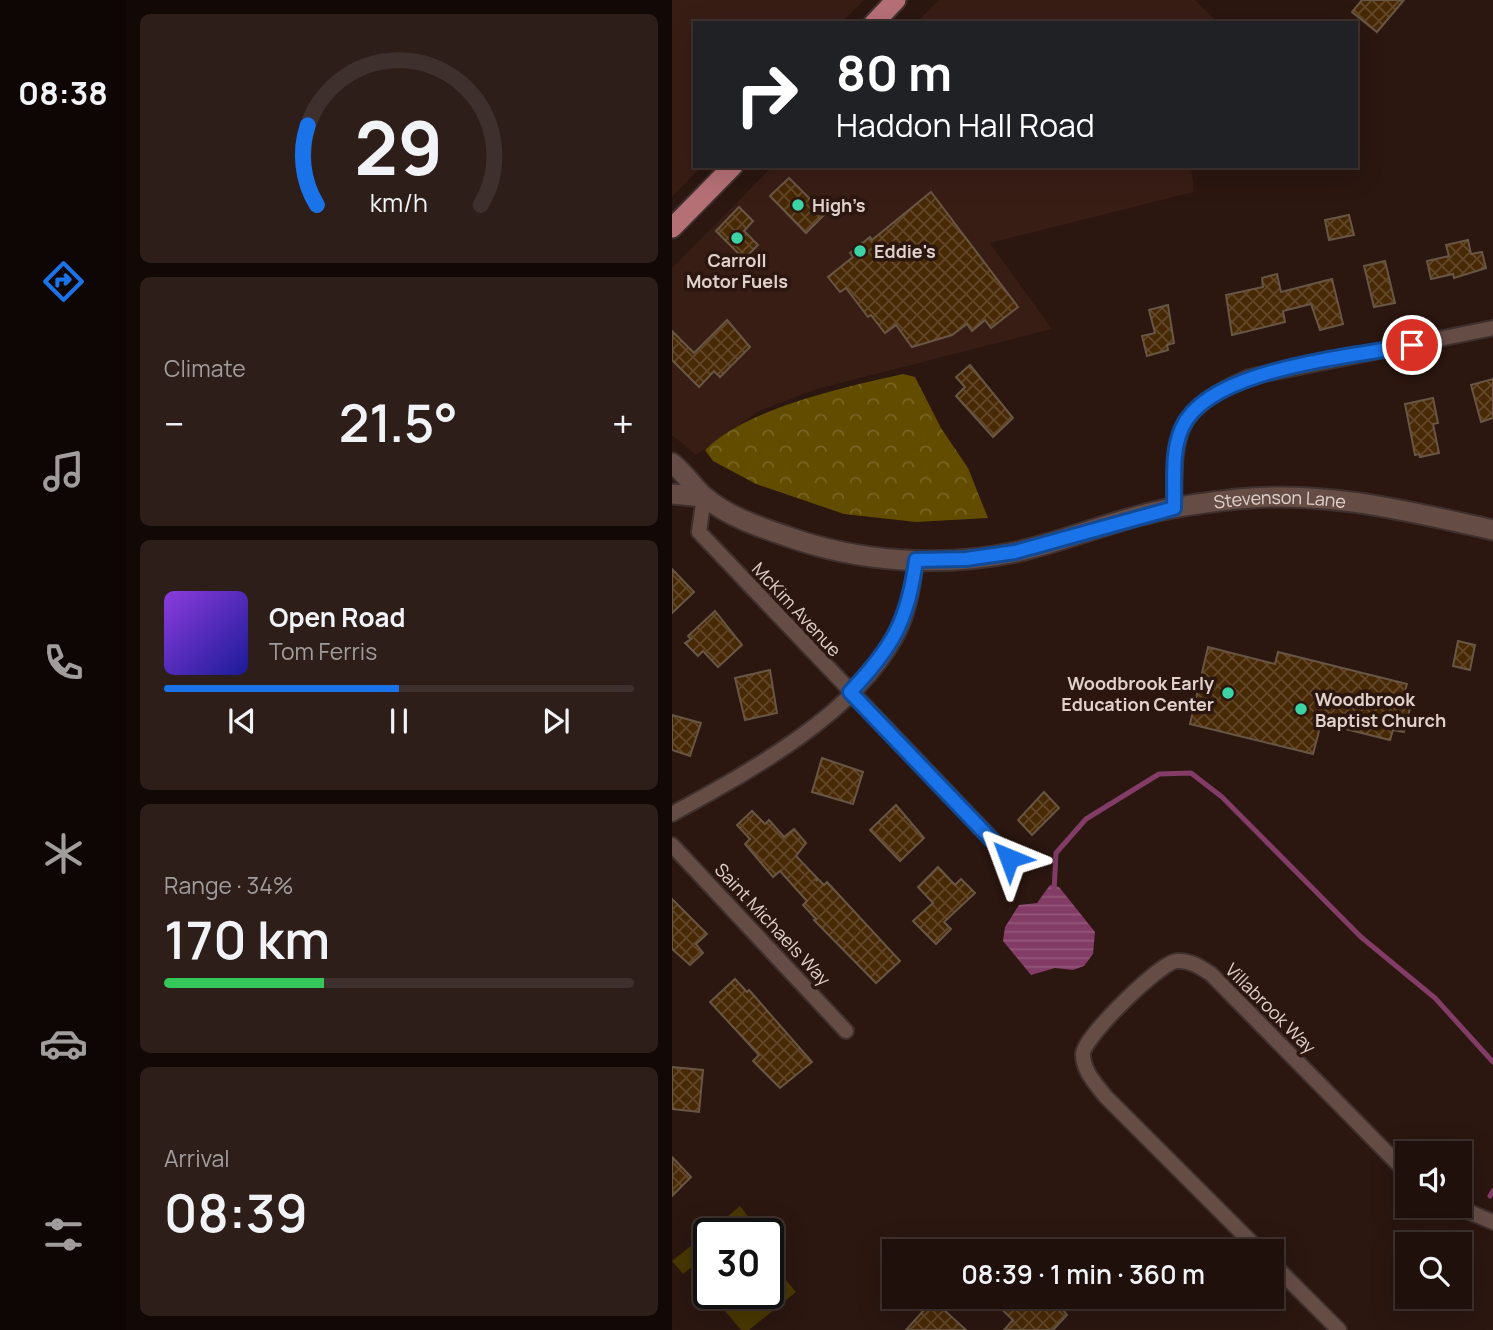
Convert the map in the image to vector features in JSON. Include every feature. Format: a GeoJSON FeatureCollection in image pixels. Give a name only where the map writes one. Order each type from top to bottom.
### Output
{"type":"FeatureCollection","features":[{"type":"Feature","properties":{"kind":"main road"},"geometry":{"type":"LineString","coordinates":[[876,21],[896,0]]}},
{"type":"Feature","properties":{"kind":"main road"},"geometry":{"type":"LineString","coordinates":[[672,228],[731,168]]}},
{"type":"Feature","properties":{"kind":"street"},"geometry":{"type":"LineString","coordinates":[[1174,508],[1175,450],[1182,428],[1195,408],[1212,393],[1249,377],[1493,328]]}},
{"type":"Feature","properties":{"kind":"street","name":"Stevenson Lane"},"geometry":{"type":"LineString","coordinates":[[672,463],[687,475],[704,497],[749,522],[797,541],[848,553],[916,560],[966,559],[1015,552],[1174,508],[1240,499],[1319,497],[1393,508],[1493,530]]}},
{"type":"Feature","properties":{"kind":"street","name":"Stevenson Lane"},"geometry":{"type":"LineString","coordinates":[[672,494],[704,497]]}},
{"type":"Feature","properties":{"kind":"street","name":"McKim Avenue"},"geometry":{"type":"LineString","coordinates":[[704,497],[699,532],[1009,858]]}},
{"type":"Feature","properties":{"kind":"street"},"geometry":{"type":"LineString","coordinates":[[672,814],[776,755],[850,692],[886,654],[897,636],[912,594],[916,560]]}},
{"type":"Feature","properties":{"kind":"street","name":"Saint Michaels Way"},"geometry":{"type":"LineString","coordinates":[[672,845],[846,1031]]}},
{"type":"Feature","properties":{"kind":"street","name":"Villabrook Way"},"geometry":{"type":"LineString","coordinates":[[1248,1239],[1105,1096],[1086,1071],[1083,1051],[1092,1035],[1156,972],[1174,960],[1191,962],[1211,974],[1395,1161]]}},
{"type":"Feature","properties":{"kind":"street"},"geometry":{"type":"LineString","coordinates":[[1472,1213],[1493,1222]]}},
{"type":"Feature","properties":{"kind":"street"},"geometry":{"type":"LineString","coordinates":[[1284,1275],[1339,1330]]}},
{"type":"Feature","properties":{"kind":"shaded area"},"geometry":{"type":"Polygon","coordinates":[[[672,0],[864,0],[843,21],[693,21],[693,168],[700,168],[672,197],[672,0]]]}},
{"type":"Feature","properties":{"kind":"shaded area"},"geometry":{"type":"Polygon","coordinates":[[[939,0],[1195,0],[1216,21],[918,21],[939,0]]]}},
{"type":"Feature","properties":{"kind":"shaded area"},"geometry":{"type":"Polygon","coordinates":[[[771,168],[1191,168],[1194,192],[990,243],[1052,329],[817,389],[759,411],[696,455],[672,435],[672,268],[771,168]]]}},
{"type":"Feature","properties":{"kind":"shaded area"},"geometry":{"type":"Polygon","coordinates":[[[1050,885],[1059,887],[1095,932],[1093,954],[1084,966],[1073,970],[1055,968],[1031,975],[1003,941],[1005,927],[1019,905],[1037,903],[1050,885]]]}},
{"type":"Feature","properties":{"kind":"shaded area"},"geometry":{"type":"Polygon","coordinates":[[[740,1206],[749,1218],[726,1218],[740,1206]]]}},
{"type":"Feature","properties":{"kind":"shaded area"},"geometry":{"type":"Polygon","coordinates":[[[693,1244],[693,1266],[683,1274],[672,1261],[693,1244]]]}},
{"type":"Feature","properties":{"kind":"shaded area"},"geometry":{"type":"Polygon","coordinates":[[[784,1278],[796,1292],[784,1302],[784,1278]]]}},
{"type":"Feature","properties":{"kind":"shaded area"},"geometry":{"type":"Polygon","coordinates":[[[775,1309],[749,1330],[741,1330],[725,1311],[775,1309]]]}},
{"type":"Feature","properties":{"kind":"green space"},"geometry":{"type":"Polygon","coordinates":[[[903,374],[915,377],[941,428],[968,468],[988,518],[916,522],[844,514],[756,484],[713,461],[705,450],[723,435],[771,411],[854,385],[903,374]]]}},
{"type":"Feature","properties":{"kind":"building"},"geometry":{"type":"Polygon","coordinates":[[[1362,0],[1404,0],[1377,32],[1352,12],[1362,0]]]}},
{"type":"Feature","properties":{"kind":"building","name":"High’s"},"geometry":{"type":"Polygon","coordinates":[[[789,178],[825,214],[806,233],[770,196],[789,178]]]}},
{"type":"Feature","properties":{"kind":"building"},"geometry":{"type":"Polygon","coordinates":[[[931,192],[1018,307],[991,328],[985,320],[972,331],[967,324],[952,335],[912,347],[896,325],[885,333],[871,315],[868,317],[846,288],[840,292],[828,277],[853,257],[850,253],[870,237],[872,240],[931,192]]]}},
{"type":"Feature","properties":{"kind":"building","name":"Carroll Motor Fuels"},"geometry":{"type":"Polygon","coordinates":[[[739,207],[753,221],[744,231],[758,245],[744,259],[716,231],[739,207]]]}},
{"type":"Feature","properties":{"kind":"building"},"geometry":{"type":"Polygon","coordinates":[[[1349,215],[1354,235],[1329,240],[1325,220],[1349,215]]]}},
{"type":"Feature","properties":{"kind":"building"},"geometry":{"type":"Polygon","coordinates":[[[1468,240],[1471,254],[1482,252],[1486,268],[1454,278],[1453,274],[1431,279],[1427,261],[1449,256],[1446,245],[1468,240]]]}},
{"type":"Feature","properties":{"kind":"building"},"geometry":{"type":"Polygon","coordinates":[[[1385,261],[1395,303],[1374,307],[1364,266],[1385,261]]]}},
{"type":"Feature","properties":{"kind":"building"},"geometry":{"type":"Polygon","coordinates":[[[1277,274],[1281,292],[1332,279],[1343,324],[1320,330],[1311,304],[1283,311],[1285,322],[1232,335],[1226,295],[1263,287],[1262,278],[1277,274]]]}},
{"type":"Feature","properties":{"kind":"building"},"geometry":{"type":"Polygon","coordinates":[[[1168,305],[1174,343],[1167,345],[1168,350],[1147,356],[1142,336],[1155,333],[1149,310],[1168,305]]]}},
{"type":"Feature","properties":{"kind":"building"},"geometry":{"type":"Polygon","coordinates":[[[727,320],[750,347],[720,377],[714,371],[699,387],[672,360],[672,331],[694,353],[727,320]]]}},
{"type":"Feature","properties":{"kind":"building"},"geometry":{"type":"Polygon","coordinates":[[[970,365],[1013,418],[993,437],[956,396],[965,387],[956,377],[970,365]]]}},
{"type":"Feature","properties":{"kind":"building"},"geometry":{"type":"Polygon","coordinates":[[[1493,379],[1493,418],[1481,422],[1471,385],[1493,379]]]}},
{"type":"Feature","properties":{"kind":"building"},"geometry":{"type":"Polygon","coordinates":[[[1433,398],[1438,423],[1433,424],[1439,453],[1420,457],[1419,454],[1415,455],[1405,404],[1433,398]]]}},
{"type":"Feature","properties":{"kind":"building"},"geometry":{"type":"Polygon","coordinates":[[[672,569],[694,592],[672,613],[672,569]]]}},
{"type":"Feature","properties":{"kind":"building"},"geometry":{"type":"Polygon","coordinates":[[[715,611],[742,645],[718,667],[703,651],[698,656],[685,643],[691,639],[688,636],[715,611]]]}},
{"type":"Feature","properties":{"kind":"building"},"geometry":{"type":"Polygon","coordinates":[[[1458,641],[1475,645],[1470,670],[1453,666],[1458,641]]]}},
{"type":"Feature","properties":{"kind":"building","name":"Woodbrook Baptist Church"},"geometry":{"type":"Polygon","coordinates":[[[1208,647],[1275,664],[1278,652],[1407,684],[1404,694],[1413,696],[1404,732],[1393,730],[1390,740],[1321,723],[1313,754],[1190,724],[1208,647]]]}},
{"type":"Feature","properties":{"kind":"building"},"geometry":{"type":"Polygon","coordinates":[[[770,670],[777,713],[745,720],[735,678],[770,670]]]}},
{"type":"Feature","properties":{"kind":"building"},"geometry":{"type":"Polygon","coordinates":[[[672,715],[701,723],[690,756],[672,750],[672,715]]]}},
{"type":"Feature","properties":{"kind":"building"},"geometry":{"type":"Polygon","coordinates":[[[822,758],[863,772],[853,804],[812,792],[822,758]]]}},
{"type":"Feature","properties":{"kind":"building"},"geometry":{"type":"Polygon","coordinates":[[[1044,792],[1059,808],[1032,835],[1018,820],[1044,792]]]}},
{"type":"Feature","properties":{"kind":"building"},"geometry":{"type":"Polygon","coordinates":[[[896,805],[924,838],[900,861],[870,830],[896,805]]]}},
{"type":"Feature","properties":{"kind":"building"},"geometry":{"type":"Polygon","coordinates":[[[752,811],[765,824],[769,820],[784,837],[794,829],[806,843],[796,856],[817,878],[816,881],[818,879],[824,885],[827,882],[900,961],[876,983],[814,920],[816,919],[803,905],[807,901],[780,871],[773,877],[745,844],[750,839],[737,825],[752,811]]]}},
{"type":"Feature","properties":{"kind":"building"},"geometry":{"type":"Polygon","coordinates":[[[938,867],[955,885],[961,879],[975,893],[944,922],[951,929],[936,944],[913,921],[933,903],[918,887],[938,867]]]}},
{"type":"Feature","properties":{"kind":"building"},"geometry":{"type":"Polygon","coordinates":[[[672,899],[707,934],[696,944],[703,953],[690,965],[672,949],[672,899]]]}},
{"type":"Feature","properties":{"kind":"building"},"geometry":{"type":"Polygon","coordinates":[[[735,979],[747,992],[749,990],[812,1062],[780,1088],[753,1061],[759,1055],[710,1002],[735,979]]]}},
{"type":"Feature","properties":{"kind":"building"},"geometry":{"type":"Polygon","coordinates":[[[672,1067],[703,1070],[699,1112],[672,1109],[672,1067]]]}},
{"type":"Feature","properties":{"kind":"building"},"geometry":{"type":"Polygon","coordinates":[[[672,1157],[691,1177],[672,1196],[672,1157]]]}},
{"type":"Feature","properties":{"kind":"building"},"geometry":{"type":"Polygon","coordinates":[[[925,1309],[943,1309],[966,1330],[906,1330],[925,1309]]]}},
{"type":"Feature","properties":{"kind":"building"},"geometry":{"type":"Polygon","coordinates":[[[1001,1309],[1062,1309],[1067,1315],[1053,1330],[1004,1330],[1013,1320],[1001,1309]]]}},
{"type":"Feature","properties":{"kind":"waterway"},"geometry":{"type":"LineString","coordinates":[[1054,891],[1056,853],[1086,819],[1159,774],[1191,773],[1222,797],[1361,937],[1435,998],[1493,1062]]}},
{"type":"Feature","properties":{"kind":"waterway"},"geometry":{"type":"LineString","coordinates":[[1490,1196],[1493,1191]]}},
{"type":"Feature","properties":{"kind":"place","name":"High’s"},"geometry":{"type":"Point","coordinates":[798,205]}},
{"type":"Feature","properties":{"kind":"place","name":"Carroll Motor Fuels"},"geometry":{"type":"Point","coordinates":[737,238]}},
{"type":"Feature","properties":{"kind":"place","name":"Eddie's"},"geometry":{"type":"Point","coordinates":[860,251]}},
{"type":"Feature","properties":{"kind":"place","name":"Woodbrook Early Education Center"},"geometry":{"type":"Point","coordinates":[1228,693]}},
{"type":"Feature","properties":{"kind":"place","name":"Woodbrook Baptist Church"},"geometry":{"type":"Point","coordinates":[1301,709]}},
{"type":"Feature","properties":{"kind":"route"},"geometry":{"type":"LineString","coordinates":[[1009,858],[850,692],[886,654],[897,636],[912,594],[916,560],[966,559],[1015,552],[1136,516],[1174,508],[1175,450],[1182,428],[1195,408],[1212,393],[1249,377],[1412,345]]}}]}
